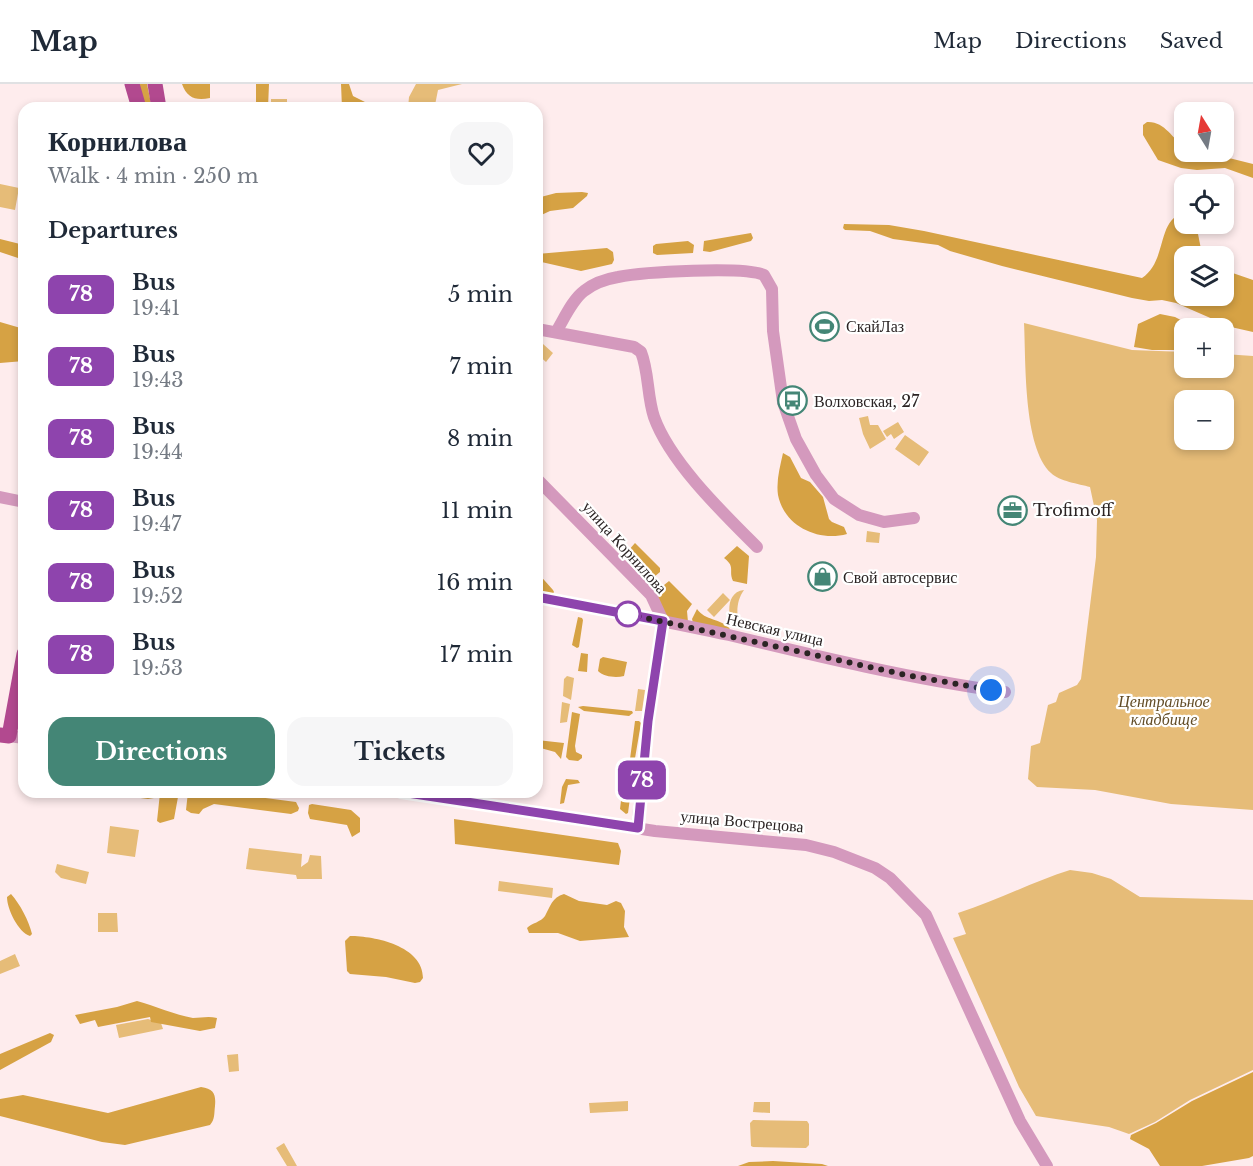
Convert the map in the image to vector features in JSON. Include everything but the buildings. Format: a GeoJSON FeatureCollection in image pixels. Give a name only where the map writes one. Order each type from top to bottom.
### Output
{"type":"FeatureCollection","features":[{"type":"Feature","properties":{"kind":"main road"},"geometry":{"type":"LineString","coordinates":[[132,84],[137,102]]}},
{"type":"Feature","properties":{"kind":"main road"},"geometry":{"type":"LineString","coordinates":[[155,84],[158,102]]}},
{"type":"Feature","properties":{"kind":"main road"},"geometry":{"type":"LineString","coordinates":[[11,736],[18,692]]}},
{"type":"Feature","properties":{"kind":"street"},"geometry":{"type":"LineString","coordinates":[[556,332],[584,291],[606,279],[641,274],[759,272],[768,279],[772,289],[773,331],[784,406],[796,439],[816,475],[834,500],[859,514],[884,522],[914,518]]}},
{"type":"Feature","properties":{"kind":"street"},"geometry":{"type":"LineString","coordinates":[[543,330],[634,347],[641,352],[653,416],[668,448],[726,517],[757,548]]}},
{"type":"Feature","properties":{"kind":"street","name":"улица Корнилова"},"geometry":{"type":"LineString","coordinates":[[543,485],[651,595],[663,621],[648,721],[638,828]]}},
{"type":"Feature","properties":{"kind":"street"},"geometry":{"type":"LineString","coordinates":[[0,497],[18,501]]}},
{"type":"Feature","properties":{"kind":"street","name":"Невская улица"},"geometry":{"type":"LineString","coordinates":[[543,598],[663,621],[771,647],[906,675],[1005,692]]}},
{"type":"Feature","properties":{"kind":"street","name":"улица Вострецова"},"geometry":{"type":"LineString","coordinates":[[440,798],[638,828],[806,845],[858,860],[890,878],[913,900],[931,923],[1020,1121],[1047,1166]]}},
{"type":"Feature","properties":{"kind":"green space"},"geometry":{"type":"Polygon","coordinates":[[[416,84],[462,84],[438,90],[436,102],[409,102],[416,84]]]}},
{"type":"Feature","properties":{"kind":"green space"},"geometry":{"type":"Polygon","coordinates":[[[271,99],[287,99],[287,102],[271,102],[271,99]]]}},
{"type":"Feature","properties":{"kind":"green space"},"geometry":{"type":"Polygon","coordinates":[[[0,184],[18,188],[15,210],[0,207],[0,184]]]}},
{"type":"Feature","properties":{"kind":"green space","name":"Центральное кладбище"},"geometry":{"type":"Polygon","coordinates":[[[1024,323],[1132,350],[1174,352],[1174,378],[1234,378],[1234,355],[1253,356],[1253,810],[1171,804],[1095,790],[1037,787],[1028,779],[1031,746],[1040,743],[1048,705],[1056,702],[1059,693],[1077,685],[1081,679],[1096,557],[1097,520],[1090,487],[1055,476],[1042,461],[1035,444],[1031,424],[1026,381],[1024,323]]]}},
{"type":"Feature","properties":{"kind":"green space"},"geometry":{"type":"Polygon","coordinates":[[[543,344],[553,353],[546,362],[543,359],[543,344]]]}},
{"type":"Feature","properties":{"kind":"green space"},"geometry":{"type":"Polygon","coordinates":[[[868,416],[870,425],[878,425],[886,439],[870,449],[859,418],[868,416]]]}},
{"type":"Feature","properties":{"kind":"green space"},"geometry":{"type":"Polygon","coordinates":[[[898,422],[904,432],[894,439],[891,434],[887,437],[883,431],[898,422]]]}},
{"type":"Feature","properties":{"kind":"green space"},"geometry":{"type":"Polygon","coordinates":[[[905,435],[929,452],[919,466],[895,449],[905,435]]]}},
{"type":"Feature","properties":{"kind":"green space"},"geometry":{"type":"Polygon","coordinates":[[[867,531],[880,533],[879,543],[866,542],[867,531]]]}},
{"type":"Feature","properties":{"kind":"green space"},"geometry":{"type":"Polygon","coordinates":[[[744,590],[738,603],[740,628],[737,628],[731,624],[730,603],[734,594],[744,590]]]}},
{"type":"Feature","properties":{"kind":"green space"},"geometry":{"type":"Polygon","coordinates":[[[723,593],[730,600],[714,617],[707,610],[723,593]]]}},
{"type":"Feature","properties":{"kind":"green space"},"geometry":{"type":"Polygon","coordinates":[[[567,676],[574,678],[571,700],[563,696],[564,679],[567,676]]]}},
{"type":"Feature","properties":{"kind":"green space"},"geometry":{"type":"Polygon","coordinates":[[[638,689],[645,690],[642,711],[635,711],[638,689]]]}},
{"type":"Feature","properties":{"kind":"green space"},"geometry":{"type":"Polygon","coordinates":[[[562,702],[570,704],[567,722],[560,723],[562,702]]]}},
{"type":"Feature","properties":{"kind":"green space"},"geometry":{"type":"Polygon","coordinates":[[[110,826],[139,830],[135,857],[107,853],[110,826]]]}},
{"type":"Feature","properties":{"kind":"green space"},"geometry":{"type":"Polygon","coordinates":[[[249,848],[302,854],[301,867],[308,862],[310,855],[321,856],[322,879],[297,879],[296,875],[246,869],[249,848]]]}},
{"type":"Feature","properties":{"kind":"green space"},"geometry":{"type":"Polygon","coordinates":[[[57,864],[89,872],[86,884],[61,878],[55,872],[57,864]]]}},
{"type":"Feature","properties":{"kind":"green space"},"geometry":{"type":"Polygon","coordinates":[[[1070,870],[1111,879],[1140,897],[1253,900],[1253,1070],[1190,1100],[1155,1122],[1129,1134],[1109,1127],[1036,1116],[1019,1087],[953,938],[966,934],[958,913],[1070,870]]]}},
{"type":"Feature","properties":{"kind":"green space"},"geometry":{"type":"Polygon","coordinates":[[[499,881],[553,888],[552,898],[498,891],[499,881]]]}},
{"type":"Feature","properties":{"kind":"green space"},"geometry":{"type":"Polygon","coordinates":[[[98,913],[117,913],[118,932],[98,932],[98,913]]]}},
{"type":"Feature","properties":{"kind":"green space"},"geometry":{"type":"Polygon","coordinates":[[[15,954],[20,966],[0,974],[0,961],[15,954]]]}},
{"type":"Feature","properties":{"kind":"green space"},"geometry":{"type":"Polygon","coordinates":[[[148,1019],[161,1023],[163,1029],[119,1038],[116,1025],[148,1019]]]}},
{"type":"Feature","properties":{"kind":"green space"},"geometry":{"type":"Polygon","coordinates":[[[238,1054],[239,1071],[229,1072],[227,1055],[238,1054]]]}},
{"type":"Feature","properties":{"kind":"green space"},"geometry":{"type":"Polygon","coordinates":[[[628,1101],[628,1111],[590,1113],[589,1103],[628,1101]]]}},
{"type":"Feature","properties":{"kind":"green space"},"geometry":{"type":"Polygon","coordinates":[[[754,1102],[770,1102],[770,1113],[753,1112],[754,1102]]]}},
{"type":"Feature","properties":{"kind":"green space"},"geometry":{"type":"Polygon","coordinates":[[[753,1120],[807,1121],[809,1145],[806,1148],[753,1147],[751,1146],[750,1123],[753,1120]]]}},
{"type":"Feature","properties":{"kind":"green space"},"geometry":{"type":"Polygon","coordinates":[[[284,1143],[297,1166],[287,1166],[276,1148],[284,1143]]]}},
{"type":"Feature","properties":{"kind":"shaded area"},"geometry":{"type":"Polygon","coordinates":[[[136,84],[147,84],[151,102],[141,102],[136,84]]]}},
{"type":"Feature","properties":{"kind":"shaded area"},"geometry":{"type":"Polygon","coordinates":[[[182,84],[210,84],[210,98],[200,99],[189,95],[182,84]]]}},
{"type":"Feature","properties":{"kind":"shaded area"},"geometry":{"type":"Polygon","coordinates":[[[256,84],[269,84],[268,102],[256,102],[256,84]]]}},
{"type":"Feature","properties":{"kind":"shaded area"},"geometry":{"type":"Polygon","coordinates":[[[341,84],[349,84],[353,96],[365,102],[342,102],[341,84]]]}},
{"type":"Feature","properties":{"kind":"shaded area"},"geometry":{"type":"Polygon","coordinates":[[[1147,122],[1159,124],[1174,138],[1174,162],[1234,162],[1234,159],[1253,164],[1253,178],[1225,168],[1197,170],[1181,168],[1158,160],[1143,135],[1143,125],[1147,122]]]}},
{"type":"Feature","properties":{"kind":"shaded area"},"geometry":{"type":"Polygon","coordinates":[[[556,193],[588,193],[573,208],[543,214],[543,196],[556,193]]]}},
{"type":"Feature","properties":{"kind":"shaded area"},"geometry":{"type":"Polygon","coordinates":[[[1174,219],[1174,234],[1198,234],[1200,246],[1174,246],[1174,303],[1132,298],[1002,266],[950,251],[938,245],[893,239],[870,231],[843,228],[844,224],[889,225],[1142,278],[1156,261],[1170,223],[1174,219]]]}},
{"type":"Feature","properties":{"kind":"shaded area"},"geometry":{"type":"Polygon","coordinates":[[[751,233],[753,238],[751,241],[710,252],[703,251],[704,241],[751,233]]]}},
{"type":"Feature","properties":{"kind":"shaded area"},"geometry":{"type":"Polygon","coordinates":[[[0,239],[18,244],[18,258],[0,252],[0,239]]]}},
{"type":"Feature","properties":{"kind":"shaded area"},"geometry":{"type":"Polygon","coordinates":[[[688,241],[694,245],[693,253],[657,255],[653,253],[653,246],[656,244],[688,241]]]}},
{"type":"Feature","properties":{"kind":"shaded area"},"geometry":{"type":"Polygon","coordinates":[[[607,248],[613,252],[614,260],[612,264],[581,271],[543,262],[543,253],[607,248]]]}},
{"type":"Feature","properties":{"kind":"shaded area"},"geometry":{"type":"Polygon","coordinates":[[[1234,273],[1253,280],[1253,332],[1234,328],[1234,318],[1210,318],[1183,306],[1234,306],[1234,273]]]}},
{"type":"Feature","properties":{"kind":"shaded area"},"geometry":{"type":"Polygon","coordinates":[[[1160,314],[1177,318],[1174,318],[1174,350],[1134,347],[1138,324],[1160,314]]]}},
{"type":"Feature","properties":{"kind":"shaded area"},"geometry":{"type":"Polygon","coordinates":[[[0,322],[18,327],[18,362],[0,363],[0,322]]]}},
{"type":"Feature","properties":{"kind":"shaded area"},"geometry":{"type":"Polygon","coordinates":[[[783,453],[790,457],[801,478],[810,482],[823,497],[829,519],[844,527],[847,534],[825,536],[814,533],[795,523],[787,515],[778,495],[783,453]]]}},
{"type":"Feature","properties":{"kind":"shaded area"},"geometry":{"type":"Polygon","coordinates":[[[635,543],[660,568],[660,572],[654,577],[628,551],[635,543]]]}},
{"type":"Feature","properties":{"kind":"shaded area"},"geometry":{"type":"Polygon","coordinates":[[[737,546],[749,556],[747,584],[733,581],[731,566],[724,558],[737,546]]]}},
{"type":"Feature","properties":{"kind":"shaded area"},"geometry":{"type":"Polygon","coordinates":[[[543,579],[553,590],[552,595],[543,594],[543,579]]]}},
{"type":"Feature","properties":{"kind":"shaded area"},"geometry":{"type":"Polygon","coordinates":[[[669,581],[692,604],[687,611],[688,622],[665,619],[653,594],[669,581]]]}},
{"type":"Feature","properties":{"kind":"shaded area"},"geometry":{"type":"Polygon","coordinates":[[[697,609],[704,616],[730,629],[694,626],[692,619],[697,609]]]}},
{"type":"Feature","properties":{"kind":"shaded area"},"geometry":{"type":"Polygon","coordinates":[[[578,617],[583,620],[577,648],[572,645],[578,617]]]}},
{"type":"Feature","properties":{"kind":"shaded area"},"geometry":{"type":"Polygon","coordinates":[[[581,653],[588,654],[587,672],[578,671],[581,653]]]}},
{"type":"Feature","properties":{"kind":"shaded area"},"geometry":{"type":"Polygon","coordinates":[[[603,657],[627,662],[624,676],[610,677],[598,671],[600,659],[603,657]]]}},
{"type":"Feature","properties":{"kind":"shaded area"},"geometry":{"type":"Polygon","coordinates":[[[578,707],[632,711],[633,713],[629,716],[584,711],[578,707]]]}},
{"type":"Feature","properties":{"kind":"shaded area"},"geometry":{"type":"Polygon","coordinates":[[[572,712],[580,714],[575,746],[576,752],[582,755],[582,758],[578,761],[569,760],[566,757],[572,712]]]}},
{"type":"Feature","properties":{"kind":"shaded area"},"geometry":{"type":"Polygon","coordinates":[[[635,721],[641,723],[633,770],[618,765],[620,760],[629,761],[630,759],[635,721]]]}},
{"type":"Feature","properties":{"kind":"shaded area"},"geometry":{"type":"Polygon","coordinates":[[[543,741],[564,743],[561,759],[555,752],[543,749],[543,741]]]}},
{"type":"Feature","properties":{"kind":"shaded area"},"geometry":{"type":"Polygon","coordinates":[[[566,779],[578,780],[580,783],[568,785],[564,803],[560,804],[562,787],[566,779]]]}},
{"type":"Feature","properties":{"kind":"shaded area"},"geometry":{"type":"Polygon","coordinates":[[[618,787],[631,790],[626,814],[620,809],[622,792],[617,790],[618,787]]]}},
{"type":"Feature","properties":{"kind":"shaded area"},"geometry":{"type":"Polygon","coordinates":[[[159,798],[178,798],[174,819],[160,823],[157,821],[159,798]]]}},
{"type":"Feature","properties":{"kind":"shaded area"},"geometry":{"type":"Polygon","coordinates":[[[187,798],[266,798],[296,802],[299,808],[291,814],[214,804],[203,809],[199,814],[186,810],[187,798]]]}},
{"type":"Feature","properties":{"kind":"shaded area"},"geometry":{"type":"Polygon","coordinates":[[[309,805],[351,810],[360,818],[360,832],[352,837],[347,825],[310,819],[309,805]]]}},
{"type":"Feature","properties":{"kind":"shaded area"},"geometry":{"type":"Polygon","coordinates":[[[454,819],[618,843],[621,851],[619,865],[455,844],[454,819]]]}},
{"type":"Feature","properties":{"kind":"shaded area"},"geometry":{"type":"Polygon","coordinates":[[[11,894],[26,918],[32,934],[30,936],[21,930],[11,914],[7,897],[11,894]]]}},
{"type":"Feature","properties":{"kind":"shaded area"},"geometry":{"type":"Polygon","coordinates":[[[564,894],[579,901],[607,905],[616,901],[621,903],[625,911],[624,927],[629,937],[580,941],[558,933],[529,933],[527,928],[543,918],[554,900],[564,894]]]}},
{"type":"Feature","properties":{"kind":"shaded area"},"geometry":{"type":"Polygon","coordinates":[[[350,936],[372,938],[396,945],[415,958],[421,967],[423,978],[420,982],[415,983],[386,977],[350,974],[347,971],[345,941],[350,936]]]}},
{"type":"Feature","properties":{"kind":"shaded area"},"geometry":{"type":"Polygon","coordinates":[[[137,1001],[186,1017],[217,1018],[215,1028],[200,1031],[151,1022],[150,1017],[98,1027],[95,1020],[80,1024],[75,1015],[137,1001]]]}},
{"type":"Feature","properties":{"kind":"shaded area"},"geometry":{"type":"Polygon","coordinates":[[[50,1033],[54,1035],[51,1042],[0,1070],[0,1054],[50,1033]]]}},
{"type":"Feature","properties":{"kind":"shaded area"},"geometry":{"type":"Polygon","coordinates":[[[1253,1072],[1253,1156],[1202,1166],[1160,1166],[1149,1149],[1130,1139],[1131,1135],[1192,1101],[1253,1072]]]}},
{"type":"Feature","properties":{"kind":"shaded area"},"geometry":{"type":"Polygon","coordinates":[[[201,1087],[209,1089],[214,1095],[214,1116],[210,1125],[125,1145],[102,1142],[0,1116],[0,1099],[23,1095],[108,1113],[201,1087]]]}},
{"type":"Feature","properties":{"kind":"shaded area"},"geometry":{"type":"Polygon","coordinates":[[[773,1161],[828,1166],[738,1166],[749,1162],[773,1161]]]}},
{"type":"Feature","properties":{"kind":"bus line","name":"78"},"geometry":{"type":"LineString","coordinates":[[440,798],[638,828],[648,721],[663,621],[543,598]]}},
{"type":"Feature","properties":{"kind":"place","name":"СкайЛаз"},"geometry":{"type":"Point","coordinates":[825,326]}},
{"type":"Feature","properties":{"kind":"place","name":"Волховская, 27"},"geometry":{"type":"Point","coordinates":[793,401]}},
{"type":"Feature","properties":{"kind":"place","name":"Trofimoff"},"geometry":{"type":"Point","coordinates":[1012,510]}},
{"type":"Feature","properties":{"kind":"place","name":"Свой автосервис"},"geometry":{"type":"Point","coordinates":[822,577]}},
{"type":"Feature","properties":{"kind":"route"},"geometry":{"type":"LineString","coordinates":[[628,614],[729,635],[771,647],[991,690]]}}]}
